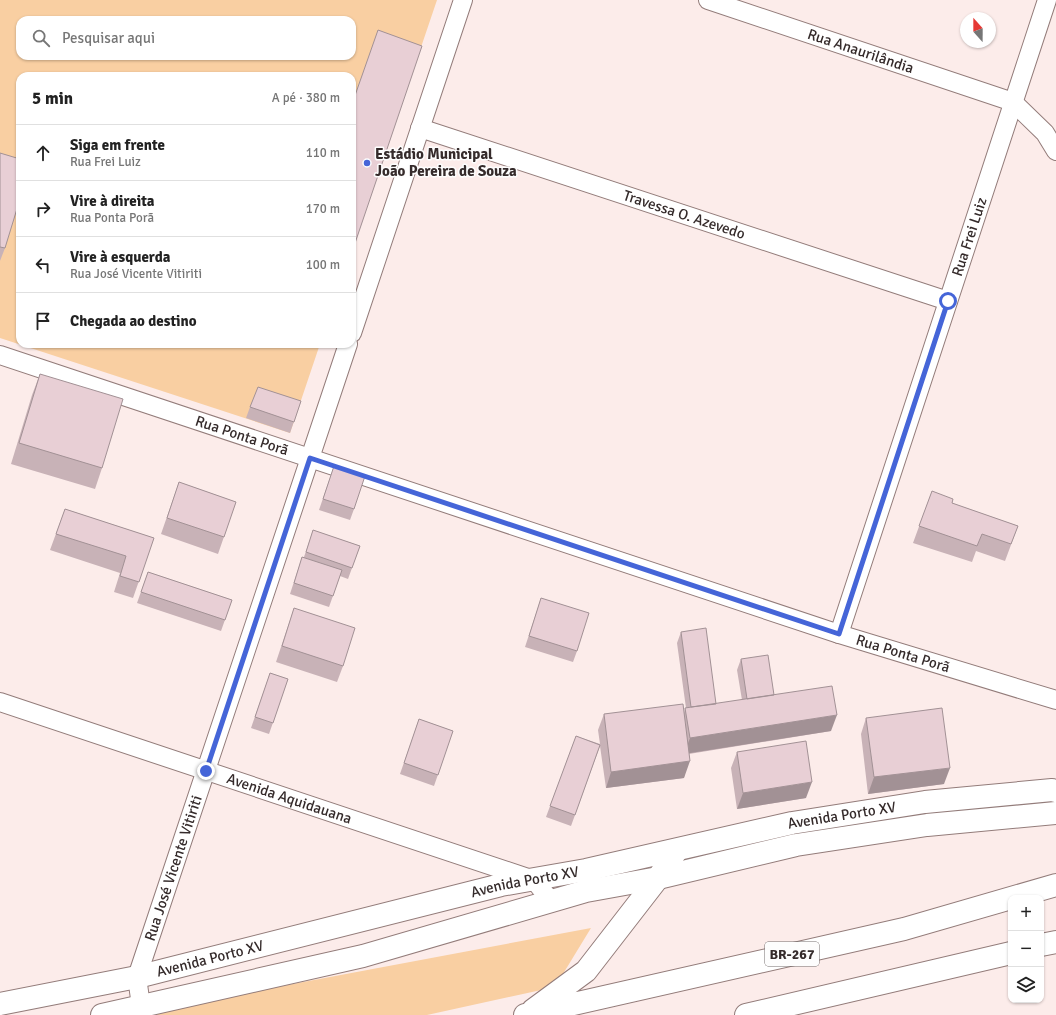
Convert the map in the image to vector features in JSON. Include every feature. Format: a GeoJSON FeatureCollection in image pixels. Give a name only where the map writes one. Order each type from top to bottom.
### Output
{"type":"FeatureCollection","features":[{"type":"Feature","properties":{"kind":"main road","name":"Avenida Porto XV"},"geometry":{"type":"LineString","coordinates":[[0,1004],[137,977],[501,885],[586,870],[792,823],[924,802],[1052,790],[1056,791]]}},
{"type":"Feature","properties":{"kind":"main road","name":"Avenida Porto XV"},"geometry":{"type":"LineString","coordinates":[[102,1015],[363,956],[586,891],[658,878],[796,845],[927,824],[1056,812]]}},
{"type":"Feature","properties":{"kind":"main road"},"geometry":{"type":"LineString","coordinates":[[526,1015],[586,971],[658,878],[677,850]]}},
{"type":"Feature","properties":{"kind":"main road","name":"BR-267"},"geometry":{"type":"LineString","coordinates":[[526,1015],[904,928],[1056,885]]}},
{"type":"Feature","properties":{"kind":"main road"},"geometry":{"type":"LineString","coordinates":[[322,930],[332,963]]}},
{"type":"Feature","properties":{"kind":"main road"},"geometry":{"type":"LineString","coordinates":[[1044,944],[1056,942]]}},
{"type":"Feature","properties":{"kind":"main road"},"geometry":{"type":"LineString","coordinates":[[746,1015],[1008,953]]}},
{"type":"Feature","properties":{"kind":"street"},"geometry":{"type":"LineString","coordinates":[[356,321],[464,0]]}},
{"type":"Feature","properties":{"kind":"street","name":"Rua Anaurilândia"},"geometry":{"type":"LineString","coordinates":[[708,0],[1013,102]]}},
{"type":"Feature","properties":{"kind":"street","name":"Rua Frei Luiz"},"geometry":{"type":"LineString","coordinates":[[839,634],[1047,0]]}},
{"type":"Feature","properties":{"kind":"street"},"geometry":{"type":"LineString","coordinates":[[1013,102],[1045,133],[1056,151]]}},
{"type":"Feature","properties":{"kind":"street","name":"Travessa O. Azevedo"},"geometry":{"type":"LineString","coordinates":[[420,128],[948,301]]}},
{"type":"Feature","properties":{"kind":"street","name":"Rua José Vicente Vitiriti"},"geometry":{"type":"LineString","coordinates":[[141,1006],[137,977],[347,348]]}},
{"type":"Feature","properties":{"kind":"street","name":"Rua Ponta Porã"},"geometry":{"type":"LineString","coordinates":[[0,355],[839,634],[1056,700]]}},
{"type":"Feature","properties":{"kind":"street","name":"Avenida Aquidauana"},"geometry":{"type":"LineString","coordinates":[[0,702],[534,880]]}},
{"type":"Feature","properties":{"kind":"street"},"geometry":{"type":"LineString","coordinates":[[534,880],[551,901]]}},
{"type":"Feature","properties":{"kind":"shaded area","name":"Estádio Municipal João Pereira de Souza"},"geometry":{"type":"Polygon","coordinates":[[[0,0],[437,0],[356,239],[356,72],[16,72],[16,343],[0,338],[0,0]]]}},
{"type":"Feature","properties":{"kind":"shaded area","name":"Estádio Municipal João Pereira de Souza"},"geometry":{"type":"Polygon","coordinates":[[[31,348],[319,348],[290,433],[31,348]]]}},
{"type":"Feature","properties":{"kind":"shaded area"},"geometry":{"type":"Polygon","coordinates":[[[591,928],[555,987],[427,1015],[128,1015],[591,928]]]}},
{"type":"Feature","properties":{"kind":"building"},"geometry":{"type":"Polygon","coordinates":[[[378,30],[422,46],[356,240],[356,93],[378,30]]]}},
{"type":"Feature","properties":{"kind":"building"},"geometry":{"type":"Polygon","coordinates":[[[0,153],[16,158],[16,212],[5,248],[0,247],[0,153]]]}},
{"type":"Feature","properties":{"kind":"building"},"geometry":{"type":"Polygon","coordinates":[[[40,374],[123,399],[102,468],[19,443],[40,374]]]}},
{"type":"Feature","properties":{"kind":"building"},"geometry":{"type":"Polygon","coordinates":[[[258,387],[301,401],[294,422],[250,407],[258,387]]]}},
{"type":"Feature","properties":{"kind":"building"},"geometry":{"type":"Polygon","coordinates":[[[334,466],[365,476],[354,509],[323,499],[334,466]]]}},
{"type":"Feature","properties":{"kind":"building"},"geometry":{"type":"Polygon","coordinates":[[[179,482],[236,502],[224,537],[167,518],[179,482]]]}},
{"type":"Feature","properties":{"kind":"building"},"geometry":{"type":"Polygon","coordinates":[[[932,491],[953,499],[952,503],[1018,526],[1011,544],[982,534],[977,546],[919,526],[932,491]]]}},
{"type":"Feature","properties":{"kind":"building"},"geometry":{"type":"Polygon","coordinates":[[[65,509],[154,538],[139,582],[120,576],[126,556],[56,534],[65,509]]]}},
{"type":"Feature","properties":{"kind":"building"},"geometry":{"type":"Polygon","coordinates":[[[313,530],[360,546],[352,568],[306,552],[313,530]]]}},
{"type":"Feature","properties":{"kind":"building"},"geometry":{"type":"Polygon","coordinates":[[[302,557],[342,570],[333,596],[294,583],[302,557]]]}},
{"type":"Feature","properties":{"kind":"building"},"geometry":{"type":"Polygon","coordinates":[[[148,572],[232,600],[225,620],[141,592],[148,572]]]}},
{"type":"Feature","properties":{"kind":"building"},"geometry":{"type":"Polygon","coordinates":[[[541,598],[589,613],[577,651],[529,636],[541,598]]]}},
{"type":"Feature","properties":{"kind":"building"},"geometry":{"type":"Polygon","coordinates":[[[294,608],[355,628],[343,666],[282,646],[294,608]]]}},
{"type":"Feature","properties":{"kind":"building"},"geometry":{"type":"Polygon","coordinates":[[[706,628],[716,704],[691,707],[681,632],[706,628]]]}},
{"type":"Feature","properties":{"kind":"building"},"geometry":{"type":"Polygon","coordinates":[[[768,655],[774,695],[747,699],[741,659],[768,655]]]}},
{"type":"Feature","properties":{"kind":"building"},"geometry":{"type":"Polygon","coordinates":[[[270,673],[288,679],[273,723],[255,717],[270,673]]]}},
{"type":"Feature","properties":{"kind":"building"},"geometry":{"type":"Polygon","coordinates":[[[832,686],[837,715],[690,738],[685,708],[832,686]]]}},
{"type":"Feature","properties":{"kind":"building"},"geometry":{"type":"Polygon","coordinates":[[[683,704],[690,761],[611,772],[604,714],[683,704]]]}},
{"type":"Feature","properties":{"kind":"building"},"geometry":{"type":"Polygon","coordinates":[[[942,708],[950,768],[874,777],[866,718],[942,708]]]}},
{"type":"Feature","properties":{"kind":"building"},"geometry":{"type":"Polygon","coordinates":[[[419,719],[453,731],[438,775],[404,763],[419,719]]]}},
{"type":"Feature","properties":{"kind":"building"},"geometry":{"type":"Polygon","coordinates":[[[576,736],[600,745],[575,815],[550,806],[576,736]]]}},
{"type":"Feature","properties":{"kind":"building"},"geometry":{"type":"Polygon","coordinates":[[[806,741],[812,782],[743,793],[737,752],[806,741]]]}},
{"type":"Feature","properties":{"kind":"place","name":"Estádio Municipal João Pereira de Souza"},"geometry":{"type":"Point","coordinates":[367,163]}},
{"type":"Feature","properties":{"kind":"route"},"geometry":{"type":"LineString","coordinates":[[206,771],[310,458],[839,634],[948,301]]}}]}
